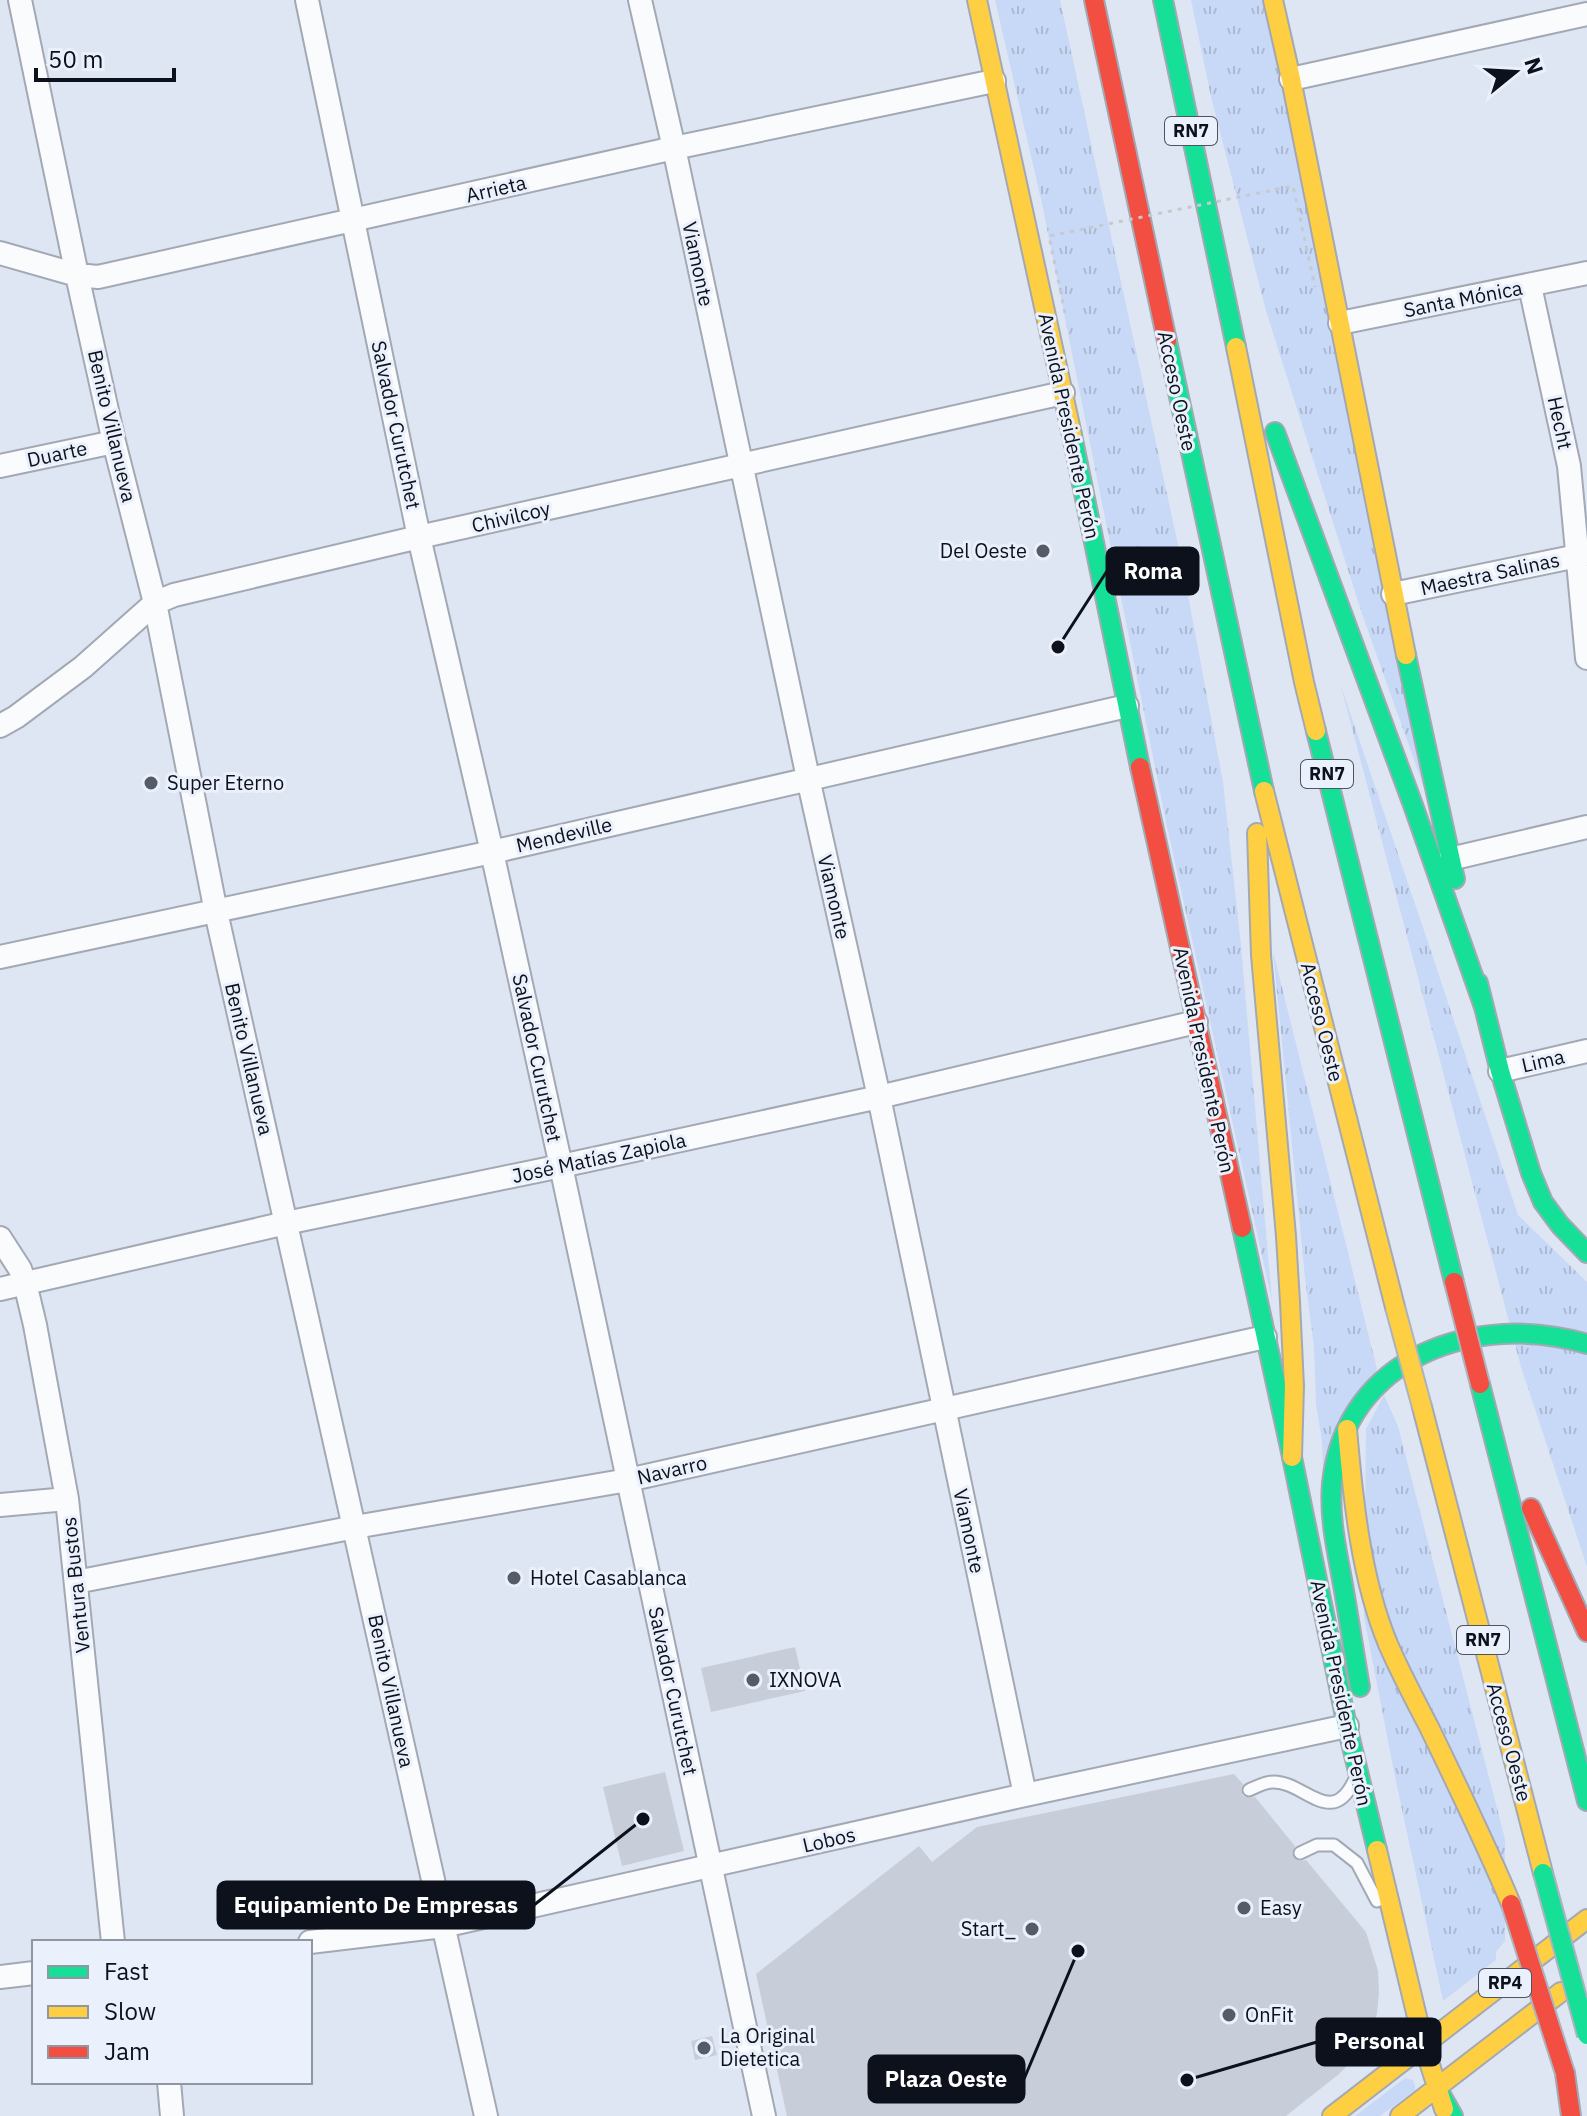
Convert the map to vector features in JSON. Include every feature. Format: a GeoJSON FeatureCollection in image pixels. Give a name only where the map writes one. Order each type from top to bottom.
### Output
{"type":"FeatureCollection","features":[{"type":"Feature","properties":{"kind":"main road","name":"Avenida Presidente Perón"},"geometry":{"type":"LineString","coordinates":[[977,0],[1063,393],[1127,706],[1292,1457],[1357,1773],[1424,2046],[1437,2088],[1450,2116]]}},
{"type":"Feature","properties":{"kind":"main road","name":"Acceso Oeste"},"geometry":{"type":"LineString","coordinates":[[1094,0],[1255,757],[1395,1307],[1587,2035]]}},
{"type":"Feature","properties":{"kind":"main road","name":"RN7"},"geometry":{"type":"LineString","coordinates":[[1163,0],[1304,682],[1587,1801]]}},
{"type":"Feature","properties":{"kind":"main road"},"geometry":{"type":"LineString","coordinates":[[1273,0],[1393,594],[1500,1071],[1543,1202],[1587,1253]]}},
{"type":"Feature","properties":{"kind":"main road"},"geometry":{"type":"LineString","coordinates":[[1219,261],[1269,413],[1484,1007]]}},
{"type":"Feature","properties":{"kind":"main road"},"geometry":{"type":"LineString","coordinates":[[1255,757],[1261,955],[1289,1289],[1294,1386],[1292,1457]]}},
{"type":"Feature","properties":{"kind":"main road"},"geometry":{"type":"LineString","coordinates":[[1362,1700],[1332,1521],[1334,1469],[1347,1429],[1361,1404],[1374,1388],[1405,1363],[1437,1347],[1486,1334],[1519,1331],[1555,1335],[1587,1344]]}},
{"type":"Feature","properties":{"kind":"main road"},"geometry":{"type":"LineString","coordinates":[[1490,1419],[1587,1632]]}},
{"type":"Feature","properties":{"kind":"main road"},"geometry":{"type":"LineString","coordinates":[[1347,1429],[1352,1490],[1371,1594],[1384,1632],[1484,1840],[1511,1904],[1565,2073],[1571,2116]]}},
{"type":"Feature","properties":{"kind":"main road"},"geometry":{"type":"LineString","coordinates":[[1369,1742],[1394,1928]]}},
{"type":"Feature","properties":{"kind":"main road","name":"RP4"},"geometry":{"type":"LineString","coordinates":[[1332,2116],[1587,1919]]}},
{"type":"Feature","properties":{"kind":"main road","name":"RP4"},"geometry":{"type":"LineString","coordinates":[[1400,2116],[1587,1972]]}},
{"type":"Feature","properties":{"kind":"street","name":"Benito Villanueva"},"geometry":{"type":"LineString","coordinates":[[20,0],[114,442],[155,603],[216,912],[486,2116]]}},
{"type":"Feature","properties":{"kind":"street","name":"Salvador Curutchet"},"geometry":{"type":"LineString","coordinates":[[307,0],[419,537],[561,1166],[764,2116]]}},
{"type":"Feature","properties":{"kind":"street","name":"Viamonte"},"geometry":{"type":"LineString","coordinates":[[640,0],[879,1097],[1025,1795]]}},
{"type":"Feature","properties":{"kind":"street"},"geometry":{"type":"LineString","coordinates":[[1291,79],[1587,14]]}},
{"type":"Feature","properties":{"kind":"street","name":"Arrieta"},"geometry":{"type":"LineString","coordinates":[[0,253],[77,275],[98,277],[674,148],[994,81]]}},
{"type":"Feature","properties":{"kind":"street","name":"Santa Mónica"},"geometry":{"type":"LineString","coordinates":[[1340,323],[1587,273]]}},
{"type":"Feature","properties":{"kind":"street","name":"Hecht"},"geometry":{"type":"LineString","coordinates":[[1530,286],[1569,466],[1583,555],[1587,658]]}},
{"type":"Feature","properties":{"kind":"street","name":"Chivilcoy"},"geometry":{"type":"LineString","coordinates":[[0,726],[83,667],[155,603],[174,595],[1063,393]]}},
{"type":"Feature","properties":{"kind":"street","name":"Duarte"},"geometry":{"type":"LineString","coordinates":[[0,466],[114,442]]}},
{"type":"Feature","properties":{"kind":"street","name":"Maestra Salinas"},"geometry":{"type":"LineString","coordinates":[[1393,594],[1583,555]]}},
{"type":"Feature","properties":{"kind":"street","name":"Mendeville"},"geometry":{"type":"LineString","coordinates":[[0,957],[492,852],[1127,706]]}},
{"type":"Feature","properties":{"kind":"street"},"geometry":{"type":"LineString","coordinates":[[1450,859],[1587,827]]}},
{"type":"Feature","properties":{"kind":"street","name":"José Matías Zapiola"},"geometry":{"type":"LineString","coordinates":[[0,1289],[286,1223],[879,1097],[1196,1022]]}},
{"type":"Feature","properties":{"kind":"street","name":"Lima"},"geometry":{"type":"LineString","coordinates":[[1500,1071],[1587,1051]]}},
{"type":"Feature","properties":{"kind":"street","name":"Ventura Bustos"},"geometry":{"type":"LineString","coordinates":[[0,1238],[20,1269],[25,1283],[67,1499],[113,1940]]}},
{"type":"Feature","properties":{"kind":"street","name":"Navarro"},"geometry":{"type":"LineString","coordinates":[[76,1582],[355,1527],[628,1480],[1265,1337]]}},
{"type":"Feature","properties":{"kind":"street"},"geometry":{"type":"LineString","coordinates":[[0,1505],[67,1499]]}},
{"type":"Feature","properties":{"kind":"street","name":"Lobos"},"geometry":{"type":"LineString","coordinates":[[312,1942],[443,1926],[1347,1726]]}},
{"type":"Feature","properties":{"kind":"street"},"geometry":{"type":"LineString","coordinates":[[0,1977],[32,1973]]}},
{"type":"Feature","properties":{"kind":"street"},"geometry":{"type":"LineString","coordinates":[[169,2084],[172,2116]]}},
{"type":"Feature","properties":{"kind":"lane"},"geometry":{"type":"LineString","coordinates":[[1249,1790],[1271,1781],[1287,1784],[1317,1801],[1335,1802],[1348,1793],[1357,1773]]}},
{"type":"Feature","properties":{"kind":"lane"},"geometry":{"type":"LineString","coordinates":[[1300,1853],[1317,1845],[1334,1845],[1357,1863],[1394,1928]]}},
{"type":"Feature","properties":{"kind":"path"},"geometry":{"type":"LineString","coordinates":[[1065,313],[1049,236],[1293,186],[1315,287]]}},
{"type":"Feature","properties":{"kind":"green space"},"geometry":{"type":"Polygon","coordinates":[[[995,0],[1060,0],[1182,563],[1223,782],[1241,945],[1272,1301],[1166,822],[1042,204],[995,0]]]}},
{"type":"Feature","properties":{"kind":"green space"},"geometry":{"type":"Polygon","coordinates":[[[1191,0],[1264,0],[1435,819],[1362,614],[1266,311],[1211,97],[1191,0]]]}},
{"type":"Feature","properties":{"kind":"green space"},"geometry":{"type":"Polygon","coordinates":[[[1340,683],[1518,1215],[1587,1282],[1587,1567],[1521,1367],[1340,683]]]}},
{"type":"Feature","properties":{"kind":"green space"},"geometry":{"type":"Polygon","coordinates":[[[1273,951],[1377,1369],[1323,1470],[1314,1347],[1273,951]]]}},
{"type":"Feature","properties":{"kind":"green space"},"geometry":{"type":"Polygon","coordinates":[[[1384,1395],[1398,1426],[1505,1839],[1505,1941],[1496,1952],[1496,1960],[1443,2001],[1364,1617],[1366,1429],[1384,1395]]]}},
{"type":"Feature","properties":{"kind":"green space"},"geometry":{"type":"Polygon","coordinates":[[[1405,2078],[1413,2080],[1415,2090],[1380,2116],[1355,2116],[1405,2078]]]}},
{"type":"Feature","properties":{"kind":"building","name":"IXNOVA"},"geometry":{"type":"Polygon","coordinates":[[[795,1647],[805,1691],[711,1712],[701,1668],[795,1647]]]}},
{"type":"Feature","properties":{"kind":"building"},"geometry":{"type":"Polygon","coordinates":[[[665,1772],[684,1851],[622,1866],[603,1787],[665,1772]]]}},
{"type":"Feature","properties":{"kind":"building"},"geometry":{"type":"Polygon","coordinates":[[[1234,1774],[1243,1784],[1243,1796],[1255,1797],[1295,1846],[1292,1853],[1295,1859],[1306,1860],[1366,1932],[1378,1971],[1377,2014],[1360,2053],[1286,2116],[787,2116],[756,1974],[919,1846],[932,1862],[977,1827],[1234,1774]]]}},
{"type":"Feature","properties":{"kind":"building","name":"La Original Dietetica"},"geometry":{"type":"Polygon","coordinates":[[[712,2036],[717,2055],[695,2060],[691,2041],[712,2036]]]}},
{"type":"Feature","properties":{"kind":"traffic: fast"},"geometry":{"type":"LineString","coordinates":[[1163,0],[1236,347]]}},
{"type":"Feature","properties":{"kind":"traffic: fast"},"geometry":{"type":"LineString","coordinates":[[1167,341],[1264,791]]}},
{"type":"Feature","properties":{"kind":"traffic: fast"},"geometry":{"type":"LineString","coordinates":[[1275,432],[1484,1007]]}},
{"type":"Feature","properties":{"kind":"traffic: fast"},"geometry":{"type":"LineString","coordinates":[[1072,435],[1140,767]]}},
{"type":"Feature","properties":{"kind":"traffic: fast"},"geometry":{"type":"LineString","coordinates":[[1406,655],[1455,879]]}},
{"type":"Feature","properties":{"kind":"traffic: fast"},"geometry":{"type":"LineString","coordinates":[[1316,731],[1454,1282]]}},
{"type":"Feature","properties":{"kind":"traffic: fast"},"geometry":{"type":"LineString","coordinates":[[1478,983],[1500,1071],[1531,1173],[1543,1202],[1587,1253]]}},
{"type":"Feature","properties":{"kind":"traffic: fast"},"geometry":{"type":"LineString","coordinates":[[1242,1228],[1347,1726],[1377,1850]]}},
{"type":"Feature","properties":{"kind":"traffic: fast"},"geometry":{"type":"LineString","coordinates":[[1360,1687],[1334,1534],[1331,1496],[1342,1439],[1362,1403],[1390,1375],[1424,1354],[1462,1340],[1503,1334],[1545,1335],[1587,1344]]}},
{"type":"Feature","properties":{"kind":"traffic: fast"},"geometry":{"type":"LineString","coordinates":[[1480,1384],[1587,1801]]}},
{"type":"Feature","properties":{"kind":"traffic: fast"},"geometry":{"type":"LineString","coordinates":[[1543,1873],[1587,2035]]}},
{"type":"Feature","properties":{"kind":"traffic: fast"},"geometry":{"type":"LineString","coordinates":[[1437,2088],[1453,2116]]}},
{"type":"Feature","properties":{"kind":"traffic: slow"},"geometry":{"type":"LineString","coordinates":[[977,0],[1072,435]]}},
{"type":"Feature","properties":{"kind":"traffic: slow"},"geometry":{"type":"LineString","coordinates":[[1273,0],[1406,655]]}},
{"type":"Feature","properties":{"kind":"traffic: slow"},"geometry":{"type":"LineString","coordinates":[[1236,347],[1316,731]]}},
{"type":"Feature","properties":{"kind":"traffic: slow"},"geometry":{"type":"LineString","coordinates":[[1264,791],[1395,1307]]}},
{"type":"Feature","properties":{"kind":"traffic: slow"},"geometry":{"type":"LineString","coordinates":[[1257,833],[1261,955],[1290,1302],[1294,1386],[1292,1457]]}},
{"type":"Feature","properties":{"kind":"traffic: slow"},"geometry":{"type":"LineString","coordinates":[[1395,1307],[1422,1407]]}},
{"type":"Feature","properties":{"kind":"traffic: slow"},"geometry":{"type":"LineString","coordinates":[[1422,1407],[1543,1873]]}},
{"type":"Feature","properties":{"kind":"traffic: slow"},"geometry":{"type":"LineString","coordinates":[[1347,1429],[1360,1538],[1379,1619],[1511,1904]]}},
{"type":"Feature","properties":{"kind":"traffic: slow"},"geometry":{"type":"LineString","coordinates":[[1377,1850],[1424,2046],[1444,2109]]}},
{"type":"Feature","properties":{"kind":"traffic: slow"},"geometry":{"type":"LineString","coordinates":[[1332,2116],[1587,1919]]}},
{"type":"Feature","properties":{"kind":"traffic: slow"},"geometry":{"type":"LineString","coordinates":[[1400,2116],[1561,1992]]}},
{"type":"Feature","properties":{"kind":"traffic: jam"},"geometry":{"type":"LineString","coordinates":[[1094,0],[1167,341]]}},
{"type":"Feature","properties":{"kind":"traffic: jam"},"geometry":{"type":"LineString","coordinates":[[1140,767],[1242,1228]]}},
{"type":"Feature","properties":{"kind":"traffic: jam"},"geometry":{"type":"LineString","coordinates":[[1454,1282],[1480,1384]]}},
{"type":"Feature","properties":{"kind":"traffic: jam"},"geometry":{"type":"LineString","coordinates":[[1531,1508],[1587,1632]]}},
{"type":"Feature","properties":{"kind":"traffic: jam"},"geometry":{"type":"LineString","coordinates":[[1511,1904],[1565,2073]]}},
{"type":"Feature","properties":{"kind":"traffic: jam"},"geometry":{"type":"LineString","coordinates":[[1565,2073],[1571,2116]]}},
{"type":"Feature","properties":{"kind":"place","name":"Del Oeste"},"geometry":{"type":"Point","coordinates":[1043,551]}},
{"type":"Feature","properties":{"kind":"place","name":"Roma"},"geometry":{"type":"Point","coordinates":[1058,647]}},
{"type":"Feature","properties":{"kind":"place","name":"Super Eterno"},"geometry":{"type":"Point","coordinates":[151,783]}},
{"type":"Feature","properties":{"kind":"place","name":"Hotel Casablanca"},"geometry":{"type":"Point","coordinates":[514,1578]}},
{"type":"Feature","properties":{"kind":"place","name":"IXNOVA"},"geometry":{"type":"Point","coordinates":[753,1680]}},
{"type":"Feature","properties":{"kind":"place","name":"Equipamiento De Empresas"},"geometry":{"type":"Point","coordinates":[643,1819]}},
{"type":"Feature","properties":{"kind":"place","name":"Easy"},"geometry":{"type":"Point","coordinates":[1244,1908]}},
{"type":"Feature","properties":{"kind":"place","name":"Start_"},"geometry":{"type":"Point","coordinates":[1032,1929]}},
{"type":"Feature","properties":{"kind":"place","name":"Plaza Oeste"},"geometry":{"type":"Point","coordinates":[1078,1951]}},
{"type":"Feature","properties":{"kind":"place","name":"OnFit"},"geometry":{"type":"Point","coordinates":[1229,2015]}},
{"type":"Feature","properties":{"kind":"place","name":"La Original Dietetica"},"geometry":{"type":"Point","coordinates":[704,2048]}},
{"type":"Feature","properties":{"kind":"place","name":"Personal"},"geometry":{"type":"Point","coordinates":[1187,2080]}}]}
